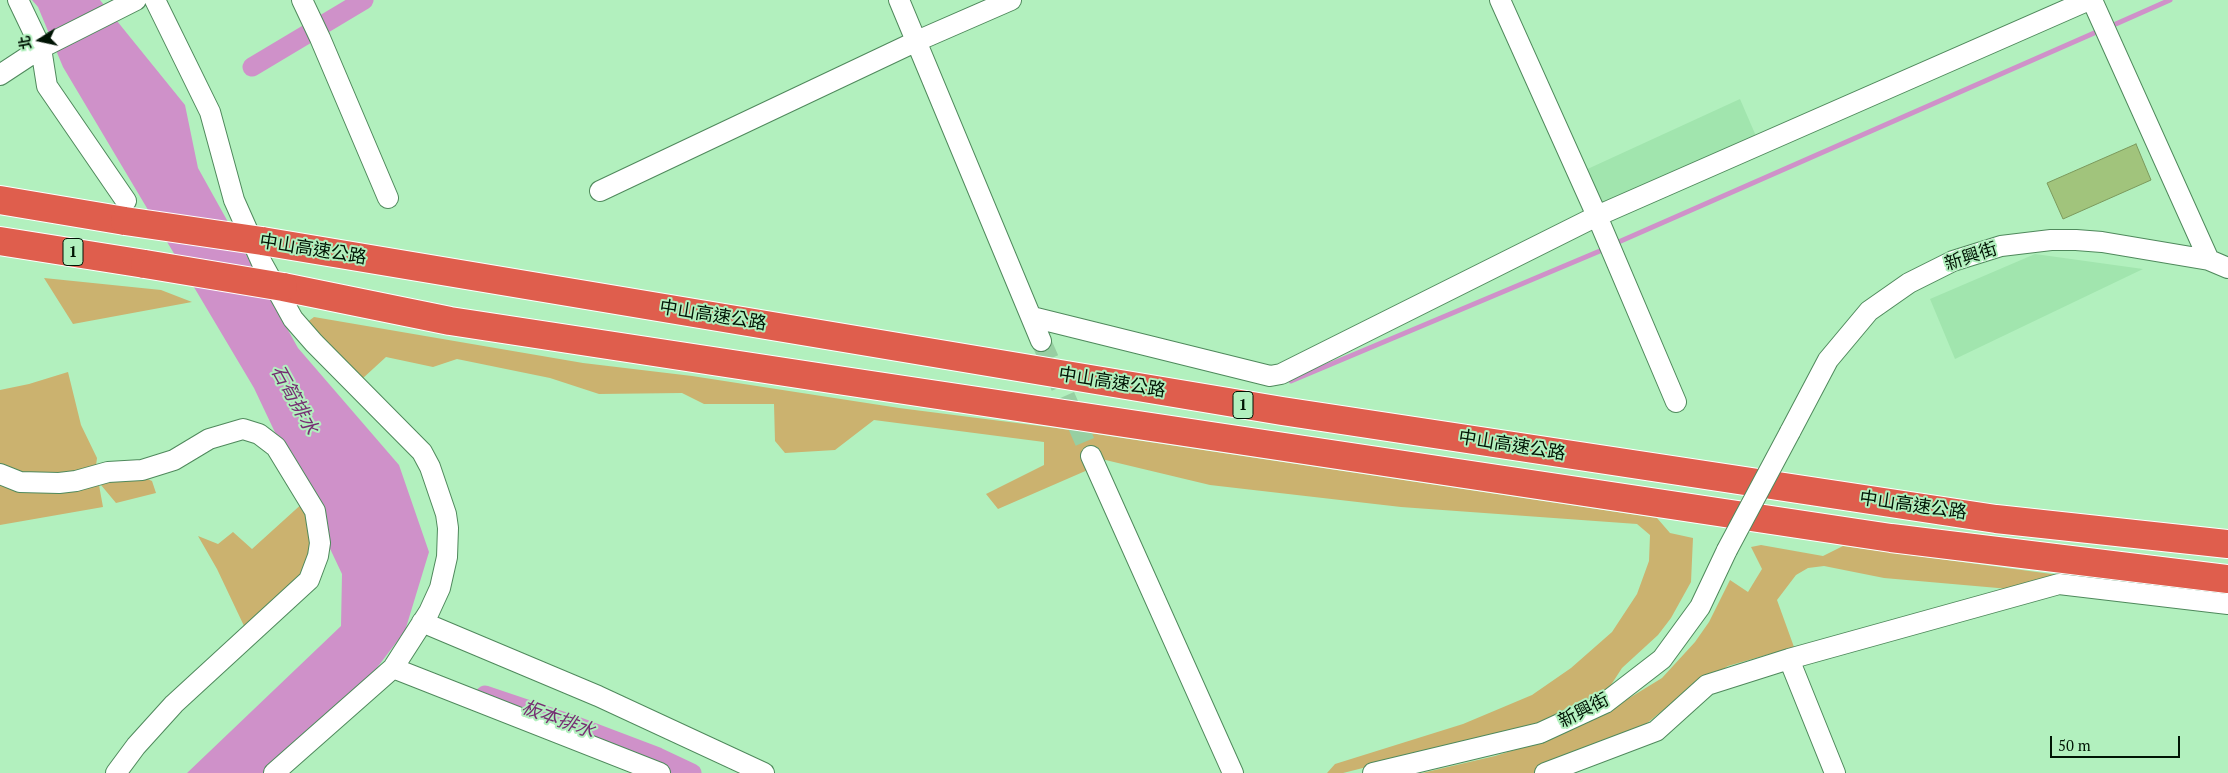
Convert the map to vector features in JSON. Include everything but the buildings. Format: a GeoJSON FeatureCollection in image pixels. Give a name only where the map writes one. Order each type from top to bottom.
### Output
{"type":"FeatureCollection","features":[{"type":"Feature","properties":{"kind":"highway","name":"中山高速公路"},"geometry":{"type":"LineString","coordinates":[[0,200],[126,211],[262,241],[1282,411],[1996,519],[2228,544]]}},
{"type":"Feature","properties":{"kind":"highway","name":"中山高速公路"},"geometry":{"type":"LineString","coordinates":[[0,241],[283,287],[450,321],[841,381],[1891,538],[2228,579]]}},
{"type":"Feature","properties":{"kind":"street"},"geometry":{"type":"LineString","coordinates":[[18,0],[41,48],[48,86],[126,211]]}},
{"type":"Feature","properties":{"kind":"street"},"geometry":{"type":"LineString","coordinates":[[0,75],[41,48],[136,0]]}},
{"type":"Feature","properties":{"kind":"street"},"geometry":{"type":"LineString","coordinates":[[155,0],[210,112],[234,200],[262,263],[293,318],[314,343],[422,452],[430,467],[446,514],[447,557],[440,588],[422,622],[393,668],[274,773]]}},
{"type":"Feature","properties":{"kind":"street"},"geometry":{"type":"LineString","coordinates":[[899,0],[1041,341]]}},
{"type":"Feature","properties":{"kind":"street"},"geometry":{"type":"LineString","coordinates":[[600,191],[917,41],[1011,0]]}},
{"type":"Feature","properties":{"kind":"street"},"geometry":{"type":"LineString","coordinates":[[1500,0],[1676,402]]}},
{"type":"Feature","properties":{"kind":"street"},"geometry":{"type":"LineString","coordinates":[[1032,317],[1270,376],[1281,374],[1596,216],[2090,0],[2209,260]]}},
{"type":"Feature","properties":{"kind":"street"},"geometry":{"type":"LineString","coordinates":[[304,7],[320,38],[388,198]]}},
{"type":"Feature","properties":{"kind":"street","name":"新興街"},"geometry":{"type":"LineString","coordinates":[[1373,773],[1540,733],[1605,704],[1662,659],[1700,607],[1727,550],[1828,360],[1869,311],[1909,282],[1953,260],[2001,246],[2051,240],[2102,242],[2209,260],[2228,268]]}},
{"type":"Feature","properties":{"kind":"street"},"geometry":{"type":"LineString","coordinates":[[0,474],[20,482],[59,484],[76,482],[108,472],[142,470],[174,460],[209,439],[244,429],[259,434],[276,447],[315,511],[320,543],[318,556],[309,580],[174,704],[136,746],[116,773]]}},
{"type":"Feature","properties":{"kind":"street"},"geometry":{"type":"LineString","coordinates":[[1091,456],[1233,773]]}},
{"type":"Feature","properties":{"kind":"street"},"geometry":{"type":"LineString","coordinates":[[1545,773],[1656,731],[1707,685],[1789,659],[2059,584],[2228,604]]}},
{"type":"Feature","properties":{"kind":"street"},"geometry":{"type":"LineString","coordinates":[[422,622],[598,696],[764,773]]}},
{"type":"Feature","properties":{"kind":"street"},"geometry":{"type":"LineString","coordinates":[[1789,659],[1835,773]]}},
{"type":"Feature","properties":{"kind":"street"},"geometry":{"type":"LineString","coordinates":[[393,668],[660,773]]}},
{"type":"Feature","properties":{"kind":"shaded area"},"geometry":{"type":"Polygon","coordinates":[[[1740,99],[1759,143],[1600,214],[1581,172],[1740,99]]]}},
{"type":"Feature","properties":{"kind":"shaded area"},"geometry":{"type":"Polygon","coordinates":[[[2035,254],[2143,269],[1955,359],[1930,299],[2035,254]]]}},
{"type":"Feature","properties":{"kind":"shaded area"},"geometry":{"type":"Polygon","coordinates":[[[44,278],[161,290],[192,302],[73,324],[44,278]]]}},
{"type":"Feature","properties":{"kind":"shaded area"},"geometry":{"type":"Polygon","coordinates":[[[314,317],[583,363],[692,376],[899,408],[1056,428],[1657,518],[1670,533],[1693,538],[1691,582],[1671,618],[1658,635],[1622,668],[1609,688],[1587,701],[1542,722],[1518,729],[1343,773],[1327,773],[1335,764],[1463,724],[1532,695],[1571,668],[1612,632],[1637,594],[1649,561],[1650,535],[1637,524],[1401,507],[1210,485],[1093,457],[1090,469],[998,509],[986,494],[1044,465],[1044,442],[874,420],[835,450],[785,453],[775,441],[774,404],[704,404],[682,393],[599,394],[550,378],[457,359],[433,367],[386,357],[362,379],[306,323],[314,317]]]}},
{"type":"Feature","properties":{"kind":"shaded area"},"geometry":{"type":"Polygon","coordinates":[[[68,372],[81,425],[97,458],[96,466],[91,471],[24,477],[0,465],[0,390],[29,384],[68,372]]]}},
{"type":"Feature","properties":{"kind":"shaded area"},"geometry":{"type":"Polygon","coordinates":[[[134,473],[152,481],[156,493],[116,503],[101,485],[134,473]]]}},
{"type":"Feature","properties":{"kind":"shaded area"},"geometry":{"type":"Polygon","coordinates":[[[0,480],[27,492],[54,493],[99,485],[103,507],[0,525],[0,480]]]}},
{"type":"Feature","properties":{"kind":"shaded area"},"geometry":{"type":"Polygon","coordinates":[[[305,501],[314,537],[305,575],[245,628],[217,569],[198,536],[218,544],[233,532],[252,549],[305,501]]]}},
{"type":"Feature","properties":{"kind":"shaded area"},"geometry":{"type":"Polygon","coordinates":[[[1761,545],[1823,556],[1843,546],[2059,575],[2055,593],[1884,578],[1824,566],[1808,568],[1796,575],[1777,600],[1794,647],[1728,666],[1678,698],[1646,724],[1548,773],[1422,773],[1495,756],[1549,739],[1600,716],[1662,678],[1695,642],[1709,622],[1730,580],[1748,592],[1762,569],[1751,547],[1761,545]]]}},
{"type":"Feature","properties":{"kind":"water","name":"石筍排水"},"geometry":{"type":"Polygon","coordinates":[[[32,0],[100,0],[185,105],[198,168],[298,348],[399,465],[429,552],[405,631],[376,669],[270,773],[187,773],[341,626],[342,574],[254,388],[63,67],[38,7],[32,0]]]}},
{"type":"Feature","properties":{"kind":"waterway"},"geometry":{"type":"LineString","coordinates":[[252,67],[364,0]]}},
{"type":"Feature","properties":{"kind":"waterway"},"geometry":{"type":"LineString","coordinates":[[2109,27],[2170,0]]}},
{"type":"Feature","properties":{"kind":"waterway"},"geometry":{"type":"LineString","coordinates":[[1614,244],[2101,30]]}},
{"type":"Feature","properties":{"kind":"waterway"},"geometry":{"type":"LineString","coordinates":[[1291,381],[1607,248]]}},
{"type":"Feature","properties":{"kind":"waterway","name":"板本排水"},"geometry":{"type":"LineString","coordinates":[[485,695],[571,724],[658,757],[692,773]]}},
{"type":"Feature","properties":{"kind":"tunnel"},"geometry":{"type":"LineString","coordinates":[[1041,341],[1091,456]]}}]}
